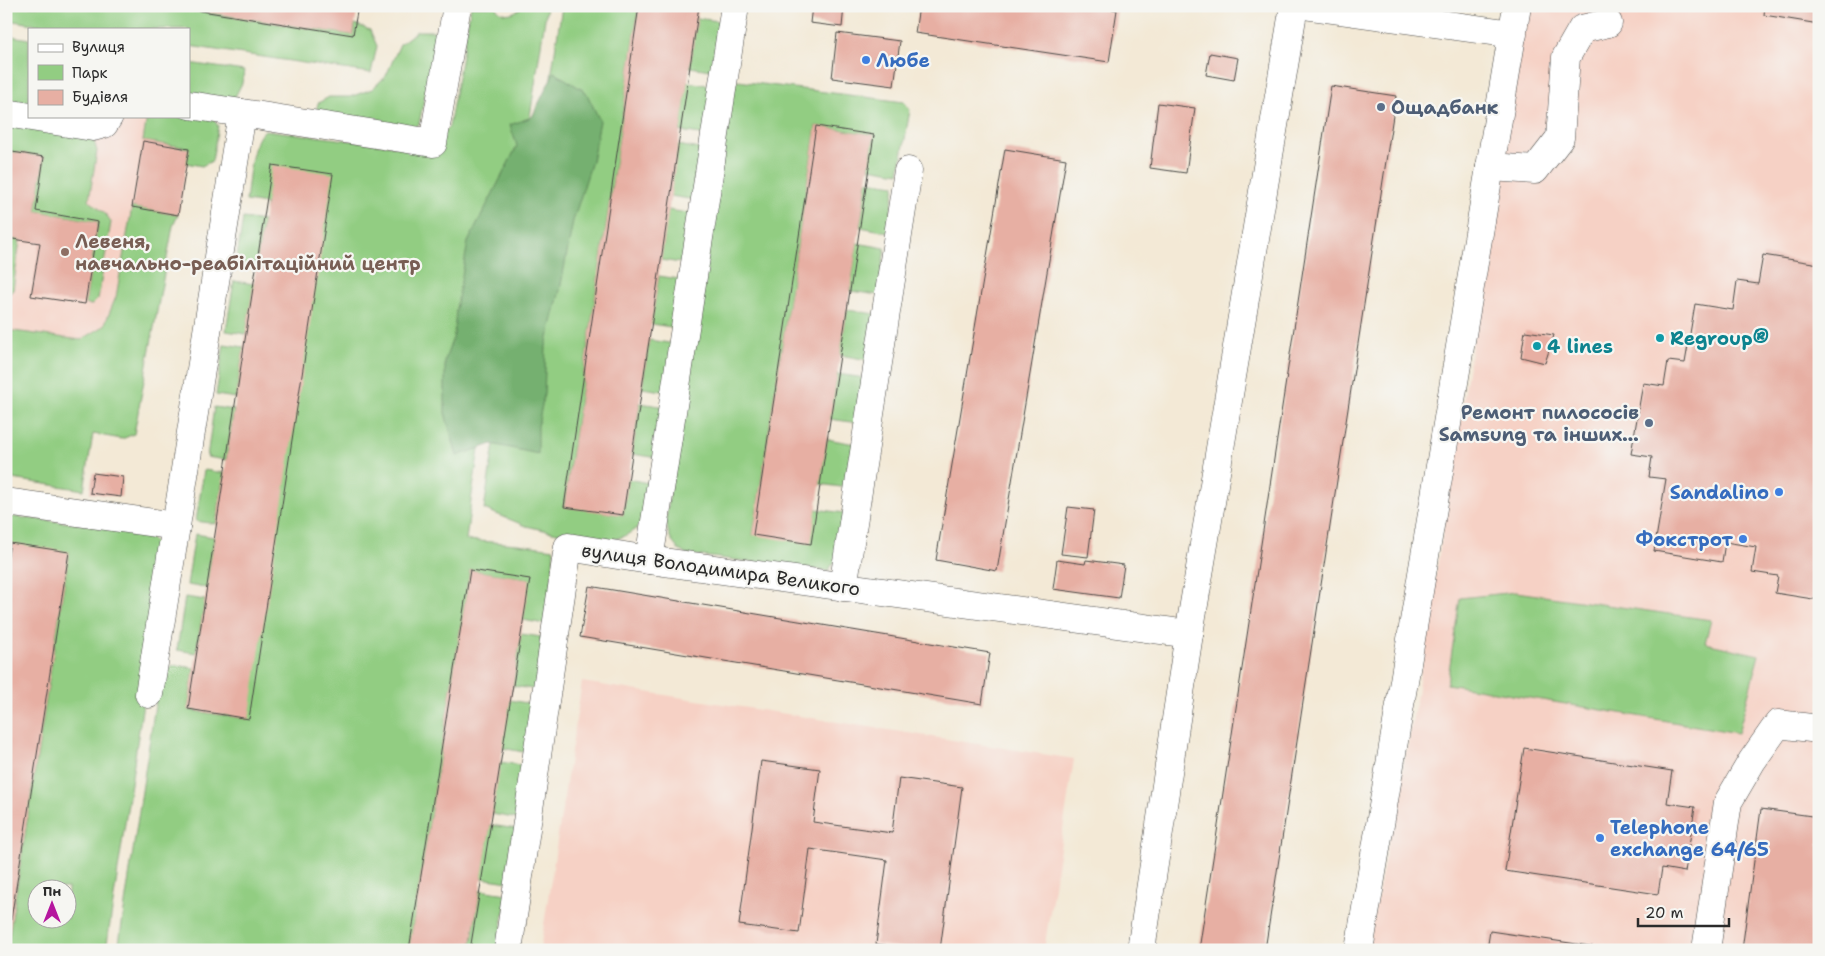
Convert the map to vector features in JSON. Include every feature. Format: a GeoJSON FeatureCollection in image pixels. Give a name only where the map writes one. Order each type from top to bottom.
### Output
{"type":"FeatureCollection","features":[{"type":"Feature","properties":{"kind":"lane"},"geometry":{"type":"LineString","coordinates":[[190,106],[242,112],[433,144],[456,6]]}},
{"type":"Feature","properties":{"kind":"lane"},"geometry":{"type":"LineString","coordinates":[[649,560],[735,6]]}},
{"type":"Feature","properties":{"kind":"lane"},"geometry":{"type":"LineString","coordinates":[[1141,950],[1189,634],[1294,6]]}},
{"type":"Feature","properties":{"kind":"lane"},"geometry":{"type":"LineString","coordinates":[[1310,6],[1513,34]]}},
{"type":"Feature","properties":{"kind":"lane"},"geometry":{"type":"LineString","coordinates":[[1359,950],[1517,6]]}},
{"type":"Feature","properties":{"kind":"lane"},"geometry":{"type":"LineString","coordinates":[[1490,167],[1535,170],[1560,138],[1566,57],[1582,29],[1608,23]]}},
{"type":"Feature","properties":{"kind":"lane"},"geometry":{"type":"LineString","coordinates":[[150,694],[242,112]]}},
{"type":"Feature","properties":{"kind":"lane"},"geometry":{"type":"LineString","coordinates":[[6,113],[28,117]]}},
{"type":"Feature","properties":{"kind":"lane"},"geometry":{"type":"LineString","coordinates":[[37,118],[93,127],[104,124],[108,118]]}},
{"type":"Feature","properties":{"kind":"lane"},"geometry":{"type":"LineString","coordinates":[[843,587],[908,171]]}},
{"type":"Feature","properties":{"kind":"lane"},"geometry":{"type":"LineString","coordinates":[[6,502],[176,526]]}},
{"type":"Feature","properties":{"kind":"lane","name":"вулиця Володимира Великого"},"geometry":{"type":"LineString","coordinates":[[508,950],[568,547],[649,560],[1189,634]]}},
{"type":"Feature","properties":{"kind":"lane"},"geometry":{"type":"LineString","coordinates":[[1706,950],[1728,802],[1752,761],[1778,724],[1819,729]]}},
{"type":"Feature","properties":{"kind":"shaded area"},"geometry":{"type":"Polygon","coordinates":[[[1526,6],[1819,6],[1819,950],[1367,950],[1414,713],[1526,6]]]}},
{"type":"Feature","properties":{"kind":"shaded area","name":"Левеня, навчально-реабілітаційний центр"},"geometry":{"type":"Polygon","coordinates":[[[6,44],[28,118],[147,118],[84,490],[6,478],[6,44]]]}},
{"type":"Feature","properties":{"kind":"shaded area"},"geometry":{"type":"Polygon","coordinates":[[[582,682],[1074,759],[1044,950],[540,950],[582,682]]]}},
{"type":"Feature","properties":{"kind":"green space"},"geometry":{"type":"Polygon","coordinates":[[[6,6],[162,6],[353,35],[355,24],[370,30],[377,46],[371,73],[190,46],[190,28],[61,28],[6,20],[6,6]]]}},
{"type":"Feature","properties":{"kind":"green space"},"geometry":{"type":"Polygon","coordinates":[[[471,6],[495,6],[501,12],[512,13],[522,6],[547,6],[466,540],[554,549],[550,625],[523,620],[529,579],[470,570],[409,950],[118,950],[160,672],[175,665],[194,668],[188,710],[248,719],[266,204],[246,201],[251,162],[256,143],[265,130],[426,150],[449,127],[471,6]]]}},
{"type":"Feature","properties":{"kind":"green space"},"geometry":{"type":"Polygon","coordinates":[[[562,6],[639,6],[564,506],[623,515],[628,479],[653,484],[646,517],[637,528],[625,536],[608,541],[584,539],[526,526],[484,509],[562,6]]]}},
{"type":"Feature","properties":{"kind":"green space"},"geometry":{"type":"Polygon","coordinates":[[[697,18],[724,22],[717,71],[690,67],[697,18]]]}},
{"type":"Feature","properties":{"kind":"green space"},"geometry":{"type":"Polygon","coordinates":[[[417,31],[434,31],[437,35],[419,124],[410,131],[316,112],[318,103],[329,97],[350,97],[372,89],[386,76],[400,44],[417,31]]]}},
{"type":"Feature","properties":{"kind":"green space"},"geometry":{"type":"Polygon","coordinates":[[[6,35],[28,39],[28,105],[6,101],[6,35]]]}},
{"type":"Feature","properties":{"kind":"green space"},"geometry":{"type":"Polygon","coordinates":[[[190,63],[244,71],[242,83],[235,97],[225,100],[190,93],[190,63]]]}},
{"type":"Feature","properties":{"kind":"green space"},"geometry":{"type":"Polygon","coordinates":[[[554,72],[586,92],[600,121],[592,161],[573,221],[560,290],[546,346],[544,394],[538,426],[538,454],[492,444],[457,456],[445,413],[445,360],[454,335],[456,309],[468,242],[517,146],[510,125],[532,117],[554,72]]]}},
{"type":"Feature","properties":{"kind":"green space"},"geometry":{"type":"Polygon","coordinates":[[[738,81],[904,102],[910,110],[899,173],[869,168],[874,135],[816,126],[753,535],[816,509],[844,513],[837,558],[828,571],[685,554],[673,543],[667,525],[666,519],[733,85],[738,81]]]}},
{"type":"Feature","properties":{"kind":"green space"},"geometry":{"type":"Polygon","coordinates":[[[687,82],[714,86],[707,135],[680,131],[687,82]]]}},
{"type":"Feature","properties":{"kind":"green space"},"geometry":{"type":"Polygon","coordinates":[[[147,118],[213,118],[218,126],[212,161],[202,166],[186,163],[189,148],[143,141],[147,118]]]}},
{"type":"Feature","properties":{"kind":"green space"},"geometry":{"type":"Polygon","coordinates":[[[6,123],[89,136],[94,141],[97,151],[89,200],[104,212],[111,222],[98,299],[92,305],[85,304],[98,222],[36,211],[44,157],[6,151],[6,123]]]}},
{"type":"Feature","properties":{"kind":"green space"},"geometry":{"type":"Polygon","coordinates":[[[678,145],[705,150],[697,200],[670,196],[678,145]]]}},
{"type":"Feature","properties":{"kind":"green space"},"geometry":{"type":"Polygon","coordinates":[[[867,181],[895,185],[888,232],[860,227],[867,181]]]}},
{"type":"Feature","properties":{"kind":"green space"},"geometry":{"type":"Polygon","coordinates":[[[132,207],[178,215],[173,226],[134,434],[122,439],[93,434],[84,490],[6,478],[6,330],[81,340],[104,326],[116,297],[132,207]]]}},
{"type":"Feature","properties":{"kind":"green space"},"geometry":{"type":"Polygon","coordinates":[[[668,210],[695,214],[688,264],[661,260],[668,210]]]}},
{"type":"Feature","properties":{"kind":"green space"},"geometry":{"type":"Polygon","coordinates":[[[243,218],[263,221],[256,269],[236,265],[243,218]]]}},
{"type":"Feature","properties":{"kind":"green space"},"geometry":{"type":"Polygon","coordinates":[[[6,238],[20,240],[13,290],[6,297],[6,238]]]}},
{"type":"Feature","properties":{"kind":"green space"},"geometry":{"type":"Polygon","coordinates":[[[857,243],[885,248],[878,295],[850,291],[857,243]]]}},
{"type":"Feature","properties":{"kind":"green space"},"geometry":{"type":"Polygon","coordinates":[[[659,276],[685,280],[678,328],[651,324],[659,276]]]}},
{"type":"Feature","properties":{"kind":"green space"},"geometry":{"type":"Polygon","coordinates":[[[234,281],[254,284],[246,334],[226,331],[234,281]]]}},
{"type":"Feature","properties":{"kind":"green space"},"geometry":{"type":"Polygon","coordinates":[[[847,310],[875,314],[868,360],[840,355],[847,310]]]}},
{"type":"Feature","properties":{"kind":"green space"},"geometry":{"type":"Polygon","coordinates":[[[649,340],[676,344],[669,392],[642,388],[649,340]]]}},
{"type":"Feature","properties":{"kind":"green space"},"geometry":{"type":"Polygon","coordinates":[[[224,344],[244,347],[236,398],[216,395],[224,344]]]}},
{"type":"Feature","properties":{"kind":"green space"},"geometry":{"type":"Polygon","coordinates":[[[837,374],[865,378],[858,423],[830,419],[837,374]]]}},
{"type":"Feature","properties":{"kind":"green space"},"geometry":{"type":"Polygon","coordinates":[[[640,403],[666,407],[659,458],[632,454],[640,403]]]}},
{"type":"Feature","properties":{"kind":"green space"},"geometry":{"type":"Polygon","coordinates":[[[214,407],[234,410],[226,460],[207,457],[214,407]]]}},
{"type":"Feature","properties":{"kind":"green space"},"geometry":{"type":"Polygon","coordinates":[[[827,439],[855,444],[848,488],[820,484],[827,439]]]}},
{"type":"Feature","properties":{"kind":"green space"},"geometry":{"type":"Polygon","coordinates":[[[204,470],[224,473],[216,524],[196,521],[204,470]]]}},
{"type":"Feature","properties":{"kind":"green space"},"geometry":{"type":"Polygon","coordinates":[[[7,516],[88,525],[151,538],[162,551],[164,563],[106,950],[7,950],[69,552],[6,567],[7,516]]]}},
{"type":"Feature","properties":{"kind":"green space"},"geometry":{"type":"Polygon","coordinates":[[[195,534],[214,537],[207,588],[187,585],[195,534]]]}},
{"type":"Feature","properties":{"kind":"green space"},"geometry":{"type":"Polygon","coordinates":[[[1516,592],[1711,620],[1705,643],[1759,655],[1738,733],[1447,684],[1460,598],[1516,592]]]}},
{"type":"Feature","properties":{"kind":"green space"},"geometry":{"type":"Polygon","coordinates":[[[185,597],[205,600],[196,653],[177,650],[185,597]]]}},
{"type":"Feature","properties":{"kind":"green space"},"geometry":{"type":"Polygon","coordinates":[[[521,634],[548,638],[539,690],[513,686],[521,634]]]}},
{"type":"Feature","properties":{"kind":"green space"},"geometry":{"type":"Polygon","coordinates":[[[510,700],[537,705],[529,753],[502,748],[510,700]]]}},
{"type":"Feature","properties":{"kind":"green space"},"geometry":{"type":"Polygon","coordinates":[[[500,762],[527,766],[519,819],[492,814],[500,762]]]}},
{"type":"Feature","properties":{"kind":"green space"},"geometry":{"type":"Polygon","coordinates":[[[490,825],[517,829],[509,882],[481,878],[490,825]]]}},
{"type":"Feature","properties":{"kind":"green space"},"geometry":{"type":"Polygon","coordinates":[[[480,890],[507,894],[498,950],[471,946],[480,890]]]}},
{"type":"Feature","properties":{"kind":"building"},"geometry":{"type":"Polygon","coordinates":[[[170,6],[358,6],[353,35],[170,6]]]}},
{"type":"Feature","properties":{"kind":"building"},"geometry":{"type":"Polygon","coordinates":[[[639,6],[699,6],[623,515],[564,507],[639,6]]]}},
{"type":"Feature","properties":{"kind":"building"},"geometry":{"type":"Polygon","coordinates":[[[812,6],[844,6],[842,27],[810,23],[812,6]]]}},
{"type":"Feature","properties":{"kind":"building"},"geometry":{"type":"Polygon","coordinates":[[[919,6],[1091,6],[1117,10],[1109,62],[915,33],[919,6]]]}},
{"type":"Feature","properties":{"kind":"building"},"geometry":{"type":"Polygon","coordinates":[[[1765,6],[1794,6],[1794,8],[1819,11],[1819,24],[1764,15],[1765,6]]]}},
{"type":"Feature","properties":{"kind":"building","name":"Любе"},"geometry":{"type":"Polygon","coordinates":[[[837,33],[900,41],[894,86],[832,78],[837,33]]]}},
{"type":"Feature","properties":{"kind":"building"},"geometry":{"type":"Polygon","coordinates":[[[1210,53],[1238,58],[1234,80],[1206,75],[1210,53]]]}},
{"type":"Feature","properties":{"kind":"building"},"geometry":{"type":"Polygon","coordinates":[[[1331,86],[1396,96],[1265,950],[1199,950],[1331,86]]]}},
{"type":"Feature","properties":{"kind":"building"},"geometry":{"type":"Polygon","coordinates":[[[1158,103],[1195,108],[1186,173],[1150,168],[1158,103]]]}},
{"type":"Feature","properties":{"kind":"building"},"geometry":{"type":"Polygon","coordinates":[[[816,126],[874,135],[811,544],[753,535],[816,126]]]}},
{"type":"Feature","properties":{"kind":"building"},"geometry":{"type":"Polygon","coordinates":[[[143,141],[189,149],[178,215],[132,207],[143,141]]]}},
{"type":"Feature","properties":{"kind":"building"},"geometry":{"type":"Polygon","coordinates":[[[1005,149],[1066,159],[997,571],[936,560],[1005,149]]]}},
{"type":"Feature","properties":{"kind":"building"},"geometry":{"type":"Polygon","coordinates":[[[6,151],[44,157],[36,211],[98,222],[85,304],[31,296],[40,243],[6,238],[6,151]]]}},
{"type":"Feature","properties":{"kind":"building"},"geometry":{"type":"Polygon","coordinates":[[[272,165],[333,174],[249,719],[188,709],[272,165]]]}},
{"type":"Feature","properties":{"kind":"building"},"geometry":{"type":"Polygon","coordinates":[[[1763,255],[1819,264],[1819,600],[1775,593],[1778,576],[1752,572],[1756,547],[1725,542],[1722,562],[1654,551],[1666,479],[1649,477],[1652,457],[1631,454],[1643,383],[1664,386],[1668,361],[1685,363],[1695,304],[1733,310],[1737,281],[1758,284],[1763,255]]]}},
{"type":"Feature","properties":{"kind":"building","name":"4 lines"},"geometry":{"type":"Polygon","coordinates":[[[1525,331],[1554,335],[1545,363],[1521,357],[1525,331]]]}},
{"type":"Feature","properties":{"kind":"building"},"geometry":{"type":"Polygon","coordinates":[[[93,473],[123,477],[121,497],[90,493],[93,473]]]}},
{"type":"Feature","properties":{"kind":"building"},"geometry":{"type":"Polygon","coordinates":[[[1068,507],[1094,510],[1088,557],[1061,554],[1068,507]]]}},
{"type":"Feature","properties":{"kind":"building"},"geometry":{"type":"Polygon","coordinates":[[[10,543],[69,552],[7,945],[6,567],[10,543]]]}},
{"type":"Feature","properties":{"kind":"building"},"geometry":{"type":"Polygon","coordinates":[[[1057,560],[1085,564],[1086,560],[1124,565],[1119,598],[1053,589],[1057,560]]]}},
{"type":"Feature","properties":{"kind":"building"},"geometry":{"type":"Polygon","coordinates":[[[470,570],[530,579],[470,950],[409,950],[470,570]]]}},
{"type":"Feature","properties":{"kind":"building"},"geometry":{"type":"Polygon","coordinates":[[[589,586],[990,653],[982,704],[580,637],[589,586]]]}},
{"type":"Feature","properties":{"kind":"building","name":"Telephone exchange 64/65"},"geometry":{"type":"Polygon","coordinates":[[[1524,748],[1672,771],[1667,803],[1695,807],[1685,872],[1662,868],[1658,894],[1505,871],[1524,748]]]}},
{"type":"Feature","properties":{"kind":"building"},"geometry":{"type":"Polygon","coordinates":[[[761,761],[820,769],[813,822],[892,833],[899,778],[962,787],[940,950],[919,950],[876,944],[887,860],[810,849],[799,933],[739,925],[761,761]]]}},
{"type":"Feature","properties":{"kind":"building"},"geometry":{"type":"Polygon","coordinates":[[[1761,809],[1819,817],[1819,950],[1742,950],[1761,809]]]}},
{"type":"Feature","properties":{"kind":"building"},"geometry":{"type":"Polygon","coordinates":[[[1490,931],[1610,949],[1610,950],[1487,950],[1490,931]]]}},
{"type":"Feature","properties":{"kind":"place","name":"Любе"},"geometry":{"type":"Point","coordinates":[866,60]}},
{"type":"Feature","properties":{"kind":"place","name":"Ощадбанк"},"geometry":{"type":"Point","coordinates":[1381,107]}},
{"type":"Feature","properties":{"kind":"place","name":"Левеня, навчально-реабілітаційний центр"},"geometry":{"type":"Point","coordinates":[65,252]}},
{"type":"Feature","properties":{"kind":"place","name":"Regroup®"},"geometry":{"type":"Point","coordinates":[1660,338]}},
{"type":"Feature","properties":{"kind":"place","name":"4 lines"},"geometry":{"type":"Point","coordinates":[1537,346]}},
{"type":"Feature","properties":{"kind":"place","name":"Ремонт пилососів Samsung та інших..."},"geometry":{"type":"Point","coordinates":[1649,423]}},
{"type":"Feature","properties":{"kind":"place","name":"Sandalino"},"geometry":{"type":"Point","coordinates":[1779,492]}},
{"type":"Feature","properties":{"kind":"place","name":"Фокстрот"},"geometry":{"type":"Point","coordinates":[1743,539]}},
{"type":"Feature","properties":{"kind":"place","name":"Telephone exchange 64/65"},"geometry":{"type":"Point","coordinates":[1600,838]}}]}
